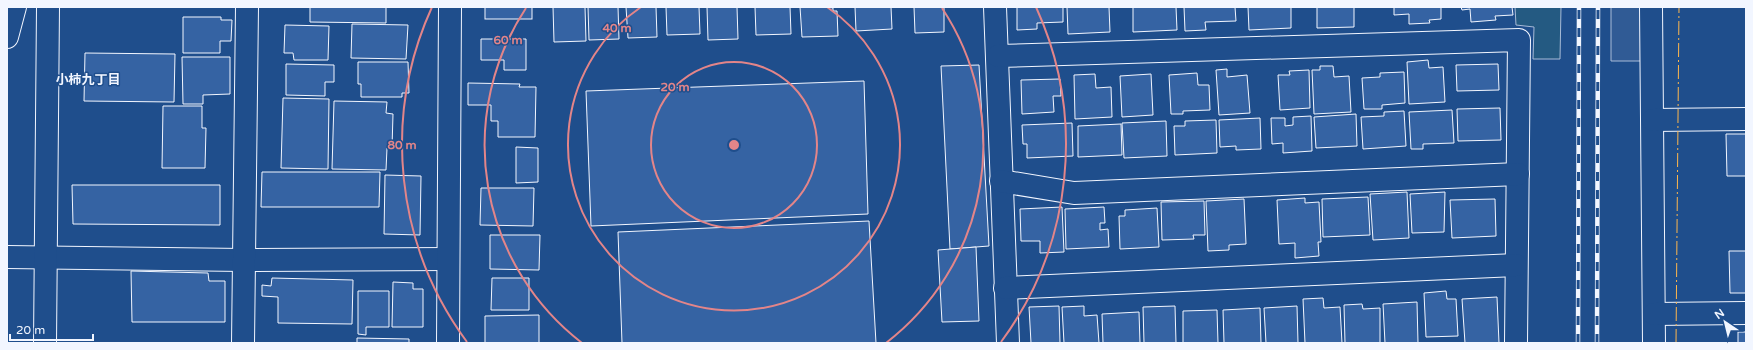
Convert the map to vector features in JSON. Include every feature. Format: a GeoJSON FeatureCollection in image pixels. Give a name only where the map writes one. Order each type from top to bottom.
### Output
{"type":"FeatureCollection","features":[{"type":"Feature","properties":{"kind":"street"},"geometry":{"type":"LineString","coordinates":[[7,37],[15,7]]}},
{"type":"Feature","properties":{"kind":"street"},"geometry":{"type":"LineString","coordinates":[[45,343],[48,7]]}},
{"type":"Feature","properties":{"kind":"street"},"geometry":{"type":"LineString","coordinates":[[243,343],[247,7]]}},
{"type":"Feature","properties":{"kind":"street"},"geometry":{"type":"LineString","coordinates":[[448,343],[450,7]]}},
{"type":"Feature","properties":{"kind":"street"},"geometry":{"type":"LineString","coordinates":[[995,7],[1008,343]]}},
{"type":"Feature","properties":{"kind":"street"},"geometry":{"type":"LineString","coordinates":[[1651,7],[1654,343]]}},
{"type":"Feature","properties":{"kind":"street"},"geometry":{"type":"LineString","coordinates":[[998,56],[1519,40],[1516,343]]}},
{"type":"Feature","properties":{"kind":"street"},"geometry":{"type":"LineString","coordinates":[[1653,120],[1746,119]]}},
{"type":"Feature","properties":{"kind":"street"},"geometry":{"type":"LineString","coordinates":[[1001,181],[1074,193],[1518,174]]}},
{"type":"Feature","properties":{"kind":"street"},"geometry":{"type":"LineString","coordinates":[[7,256],[243,260],[448,259]]}},
{"type":"Feature","properties":{"kind":"street"},"geometry":{"type":"LineString","coordinates":[[1005,288],[1516,265]]}},
{"type":"Feature","properties":{"kind":"street"},"geometry":{"type":"LineString","coordinates":[[1654,314],[1746,313]]}},
{"type":"Feature","properties":{"kind":"shaded area"},"geometry":{"type":"Polygon","coordinates":[[[1515,7],[1561,7],[1560,59],[1533,59],[1534,27],[1516,25],[1515,7]]]}},
{"type":"Feature","properties":{"kind":"shaded area"},"geometry":{"type":"Polygon","coordinates":[[[1611,7],[1641,7],[1644,61],[1611,61],[1611,7]]]}},
{"type":"Feature","properties":{"kind":"building"},"geometry":{"type":"Polygon","coordinates":[[[310,7],[386,7],[386,23],[310,22],[310,7]]]}},
{"type":"Feature","properties":{"kind":"building"},"geometry":{"type":"Polygon","coordinates":[[[485,7],[532,7],[532,19],[485,19],[485,7]]]}},
{"type":"Feature","properties":{"kind":"building"},"geometry":{"type":"Polygon","coordinates":[[[553,7],[585,7],[586,41],[554,42],[553,7]]]}},
{"type":"Feature","properties":{"kind":"building"},"geometry":{"type":"Polygon","coordinates":[[[588,7],[618,7],[619,39],[589,40],[588,7]]]}},
{"type":"Feature","properties":{"kind":"building"},"geometry":{"type":"Polygon","coordinates":[[[626,7],[656,7],[657,37],[628,38],[626,7]]]}},
{"type":"Feature","properties":{"kind":"building"},"geometry":{"type":"Polygon","coordinates":[[[666,7],[699,7],[700,34],[667,35],[666,7]]]}},
{"type":"Feature","properties":{"kind":"building"},"geometry":{"type":"Polygon","coordinates":[[[707,7],[737,7],[738,39],[708,40],[707,7]]]}},
{"type":"Feature","properties":{"kind":"building"},"geometry":{"type":"Polygon","coordinates":[[[755,7],[790,7],[791,34],[756,35],[755,7]]]}},
{"type":"Feature","properties":{"kind":"building"},"geometry":{"type":"Polygon","coordinates":[[[800,7],[829,7],[833,8],[833,11],[837,11],[838,36],[802,37],[800,7]]]}},
{"type":"Feature","properties":{"kind":"building"},"geometry":{"type":"Polygon","coordinates":[[[855,7],[891,7],[892,29],[856,31],[855,7]]]}},
{"type":"Feature","properties":{"kind":"building"},"geometry":{"type":"Polygon","coordinates":[[[914,7],[944,7],[944,32],[915,33],[914,7]]]}},
{"type":"Feature","properties":{"kind":"building"},"geometry":{"type":"Polygon","coordinates":[[[1017,7],[1063,7],[1063,22],[1037,23],[1037,29],[1017,30],[1017,7]]]}},
{"type":"Feature","properties":{"kind":"building"},"geometry":{"type":"Polygon","coordinates":[[[1067,7],[1109,7],[1110,32],[1068,34],[1067,7]]]}},
{"type":"Feature","properties":{"kind":"building"},"geometry":{"type":"Polygon","coordinates":[[[1133,7],[1176,7],[1177,30],[1133,32],[1133,7]]]}},
{"type":"Feature","properties":{"kind":"building"},"geometry":{"type":"Polygon","coordinates":[[[1184,7],[1235,7],[1236,21],[1205,22],[1206,30],[1185,31],[1184,7]]]}},
{"type":"Feature","properties":{"kind":"building"},"geometry":{"type":"Polygon","coordinates":[[[1248,7],[1291,7],[1291,28],[1249,30],[1248,7]]]}},
{"type":"Feature","properties":{"kind":"building"},"geometry":{"type":"Polygon","coordinates":[[[1317,7],[1354,7],[1354,27],[1317,28],[1317,7]]]}},
{"type":"Feature","properties":{"kind":"building"},"geometry":{"type":"Polygon","coordinates":[[[1394,7],[1441,7],[1441,19],[1429,20],[1430,23],[1409,24],[1409,14],[1394,15],[1394,7]]]}},
{"type":"Feature","properties":{"kind":"building"},"geometry":{"type":"Polygon","coordinates":[[[1461,7],[1512,7],[1513,15],[1495,16],[1496,20],[1471,22],[1470,9],[1462,10],[1461,7]]]}},
{"type":"Feature","properties":{"kind":"building"},"geometry":{"type":"Polygon","coordinates":[[[183,17],[221,17],[221,20],[232,20],[231,41],[220,41],[220,53],[183,53],[183,17]]]}},
{"type":"Feature","properties":{"kind":"building"},"geometry":{"type":"Polygon","coordinates":[[[352,24],[408,25],[406,59],[351,58],[352,24]]]}},
{"type":"Feature","properties":{"kind":"building"},"geometry":{"type":"Polygon","coordinates":[[[285,25],[329,26],[328,60],[294,60],[293,53],[284,53],[285,25]]]}},
{"type":"Feature","properties":{"kind":"building"},"geometry":{"type":"Polygon","coordinates":[[[481,39],[526,39],[526,70],[504,70],[504,60],[481,60],[481,39]]]}},
{"type":"Feature","properties":{"kind":"building"},"geometry":{"type":"Polygon","coordinates":[[[85,53],[175,54],[174,102],[84,101],[85,53]]]}},
{"type":"Feature","properties":{"kind":"building"},"geometry":{"type":"Polygon","coordinates":[[[182,57],[230,57],[230,94],[203,95],[203,104],[183,104],[182,57]]]}},
{"type":"Feature","properties":{"kind":"building"},"geometry":{"type":"Polygon","coordinates":[[[1428,60],[1429,68],[1443,67],[1445,102],[1409,104],[1407,62],[1428,60]]]}},
{"type":"Feature","properties":{"kind":"building"},"geometry":{"type":"Polygon","coordinates":[[[358,62],[408,62],[409,93],[402,93],[402,97],[361,97],[361,84],[358,84],[358,62]]]}},
{"type":"Feature","properties":{"kind":"building"},"geometry":{"type":"Polygon","coordinates":[[[286,64],[334,65],[334,82],[325,82],[325,96],[286,95],[286,64]]]}},
{"type":"Feature","properties":{"kind":"building"},"geometry":{"type":"Polygon","coordinates":[[[1498,64],[1499,90],[1457,91],[1456,65],[1498,64]]]}},
{"type":"Feature","properties":{"kind":"building"},"geometry":{"type":"Polygon","coordinates":[[[979,65],[989,246],[950,249],[941,66],[979,65]]]}},
{"type":"Feature","properties":{"kind":"building"},"geometry":{"type":"Polygon","coordinates":[[[1320,66],[1333,66],[1334,77],[1349,76],[1351,112],[1314,114],[1312,70],[1320,70],[1320,66]]]}},
{"type":"Feature","properties":{"kind":"building"},"geometry":{"type":"Polygon","coordinates":[[[1227,69],[1227,77],[1247,75],[1250,113],[1219,115],[1216,70],[1227,69]]]}},
{"type":"Feature","properties":{"kind":"building"},"geometry":{"type":"Polygon","coordinates":[[[1309,70],[1310,108],[1280,110],[1278,75],[1290,75],[1289,71],[1309,70]]]}},
{"type":"Feature","properties":{"kind":"building"},"geometry":{"type":"Polygon","coordinates":[[[1404,72],[1405,103],[1382,105],[1382,109],[1364,109],[1362,78],[1380,77],[1380,73],[1404,72]]]}},
{"type":"Feature","properties":{"kind":"building"},"geometry":{"type":"Polygon","coordinates":[[[1197,73],[1198,85],[1209,85],[1210,110],[1183,111],[1183,114],[1171,114],[1169,75],[1197,73]]]}},
{"type":"Feature","properties":{"kind":"building"},"geometry":{"type":"Polygon","coordinates":[[[1095,74],[1096,88],[1111,87],[1112,117],[1075,119],[1074,75],[1095,74]]]}},
{"type":"Feature","properties":{"kind":"building"},"geometry":{"type":"Polygon","coordinates":[[[1151,74],[1153,115],[1122,117],[1120,76],[1151,74]]]}},
{"type":"Feature","properties":{"kind":"building"},"geometry":{"type":"Polygon","coordinates":[[[1060,79],[1061,96],[1053,96],[1054,112],[1022,114],[1021,80],[1060,79]]]}},
{"type":"Feature","properties":{"kind":"building"},"geometry":{"type":"Polygon","coordinates":[[[864,81],[868,214],[591,226],[586,91],[864,81]]]}},
{"type":"Feature","properties":{"kind":"building"},"geometry":{"type":"Polygon","coordinates":[[[468,83],[520,84],[519,87],[536,87],[535,137],[498,137],[498,121],[491,121],[491,105],[468,105],[468,83]]]}},
{"type":"Feature","properties":{"kind":"building"},"geometry":{"type":"Polygon","coordinates":[[[283,98],[329,99],[328,169],[281,168],[283,98]]]}},
{"type":"Feature","properties":{"kind":"building"},"geometry":{"type":"Polygon","coordinates":[[[334,101],[387,102],[386,113],[393,114],[392,148],[387,148],[386,170],[332,169],[334,101]]]}},
{"type":"Feature","properties":{"kind":"building"},"geometry":{"type":"Polygon","coordinates":[[[163,106],[202,106],[202,128],[206,128],[205,168],[162,168],[163,106]]]}},
{"type":"Feature","properties":{"kind":"building"},"geometry":{"type":"Polygon","coordinates":[[[1500,108],[1501,140],[1458,141],[1457,109],[1500,108]]]}},
{"type":"Feature","properties":{"kind":"building"},"geometry":{"type":"Polygon","coordinates":[[[1452,110],[1454,143],[1423,144],[1423,149],[1411,149],[1409,112],[1452,110]]]}},
{"type":"Feature","properties":{"kind":"building"},"geometry":{"type":"Polygon","coordinates":[[[1404,111],[1406,146],[1363,149],[1361,117],[1384,116],[1384,112],[1404,111]]]}},
{"type":"Feature","properties":{"kind":"building"},"geometry":{"type":"Polygon","coordinates":[[[1356,114],[1357,146],[1316,148],[1314,117],[1356,114]]]}},
{"type":"Feature","properties":{"kind":"building"},"geometry":{"type":"Polygon","coordinates":[[[1311,116],[1312,151],[1283,153],[1283,143],[1272,144],[1271,118],[1285,118],[1285,126],[1293,125],[1293,117],[1311,116]]]}},
{"type":"Feature","properties":{"kind":"building"},"geometry":{"type":"Polygon","coordinates":[[[1260,118],[1261,149],[1236,150],[1236,146],[1220,147],[1219,120],[1260,118]]]}},
{"type":"Feature","properties":{"kind":"building"},"geometry":{"type":"Polygon","coordinates":[[[1216,120],[1217,153],[1175,155],[1174,126],[1185,126],[1185,121],[1216,120]]]}},
{"type":"Feature","properties":{"kind":"building"},"geometry":{"type":"Polygon","coordinates":[[[1166,121],[1167,156],[1124,158],[1122,123],[1166,121]]]}},
{"type":"Feature","properties":{"kind":"building"},"geometry":{"type":"Polygon","coordinates":[[[1072,123],[1073,156],[1027,158],[1027,144],[1023,144],[1022,125],[1072,123]]]}},
{"type":"Feature","properties":{"kind":"building"},"geometry":{"type":"Polygon","coordinates":[[[1121,124],[1122,155],[1078,157],[1078,126],[1121,124]]]}},
{"type":"Feature","properties":{"kind":"building"},"geometry":{"type":"Polygon","coordinates":[[[1726,134],[1746,134],[1746,176],[1727,176],[1726,134]]]}},
{"type":"Feature","properties":{"kind":"building"},"geometry":{"type":"Polygon","coordinates":[[[516,147],[538,148],[538,182],[516,183],[516,147]]]}},
{"type":"Feature","properties":{"kind":"building"},"geometry":{"type":"Polygon","coordinates":[[[262,172],[380,172],[379,207],[261,207],[262,172]]]}},
{"type":"Feature","properties":{"kind":"building"},"geometry":{"type":"Polygon","coordinates":[[[385,175],[421,176],[420,235],[384,234],[385,175]]]}},
{"type":"Feature","properties":{"kind":"building"},"geometry":{"type":"Polygon","coordinates":[[[72,185],[220,185],[220,225],[73,224],[72,185]]]}},
{"type":"Feature","properties":{"kind":"building"},"geometry":{"type":"Polygon","coordinates":[[[481,188],[534,188],[533,226],[480,225],[481,188]]]}},
{"type":"Feature","properties":{"kind":"building"},"geometry":{"type":"Polygon","coordinates":[[[1407,192],[1409,238],[1373,240],[1370,194],[1407,192]]]}},
{"type":"Feature","properties":{"kind":"building"},"geometry":{"type":"Polygon","coordinates":[[[1445,192],[1444,232],[1412,233],[1410,194],[1445,192]]]}},
{"type":"Feature","properties":{"kind":"building"},"geometry":{"type":"Polygon","coordinates":[[[1368,197],[1370,235],[1323,237],[1322,199],[1368,197]]]}},
{"type":"Feature","properties":{"kind":"building"},"geometry":{"type":"Polygon","coordinates":[[[1305,198],[1305,203],[1319,202],[1321,242],[1318,242],[1319,256],[1295,258],[1295,243],[1279,244],[1277,200],[1305,198]]]}},
{"type":"Feature","properties":{"kind":"building"},"geometry":{"type":"Polygon","coordinates":[[[1244,199],[1246,244],[1229,245],[1229,250],[1208,251],[1206,201],[1244,199]]]}},
{"type":"Feature","properties":{"kind":"building"},"geometry":{"type":"Polygon","coordinates":[[[1495,199],[1496,236],[1452,238],[1450,200],[1495,199]]]}},
{"type":"Feature","properties":{"kind":"building"},"geometry":{"type":"Polygon","coordinates":[[[1204,201],[1205,235],[1193,235],[1194,239],[1162,240],[1161,202],[1204,201]]]}},
{"type":"Feature","properties":{"kind":"building"},"geometry":{"type":"Polygon","coordinates":[[[1062,207],[1064,252],[1040,253],[1040,241],[1021,241],[1020,209],[1062,207]]]}},
{"type":"Feature","properties":{"kind":"building"},"geometry":{"type":"Polygon","coordinates":[[[1104,207],[1105,223],[1100,223],[1100,230],[1108,229],[1109,247],[1066,249],[1065,209],[1104,207]]]}},
{"type":"Feature","properties":{"kind":"building"},"geometry":{"type":"Polygon","coordinates":[[[1157,208],[1159,247],[1120,249],[1119,216],[1125,216],[1125,210],[1157,208]]]}},
{"type":"Feature","properties":{"kind":"building"},"geometry":{"type":"Polygon","coordinates":[[[869,221],[876,343],[622,343],[618,232],[869,221]]]}},
{"type":"Feature","properties":{"kind":"building"},"geometry":{"type":"Polygon","coordinates":[[[490,235],[540,235],[539,270],[490,269],[490,235]]]}},
{"type":"Feature","properties":{"kind":"building"},"geometry":{"type":"Polygon","coordinates":[[[976,247],[979,321],[942,322],[938,250],[976,247]]]}},
{"type":"Feature","properties":{"kind":"building"},"geometry":{"type":"Polygon","coordinates":[[[1729,251],[1746,251],[1746,293],[1730,293],[1729,251]]]}},
{"type":"Feature","properties":{"kind":"building"},"geometry":{"type":"Polygon","coordinates":[[[131,271],[208,273],[209,281],[225,281],[225,322],[132,322],[131,271]]]}},
{"type":"Feature","properties":{"kind":"building"},"geometry":{"type":"Polygon","coordinates":[[[272,278],[353,280],[352,324],[278,323],[278,297],[262,296],[262,285],[271,286],[272,278]]]}},
{"type":"Feature","properties":{"kind":"building"},"geometry":{"type":"Polygon","coordinates":[[[492,278],[529,278],[529,310],[491,310],[492,278]]]}},
{"type":"Feature","properties":{"kind":"building"},"geometry":{"type":"Polygon","coordinates":[[[393,282],[413,283],[413,289],[423,289],[423,327],[392,327],[393,282]]]}},
{"type":"Feature","properties":{"kind":"building"},"geometry":{"type":"Polygon","coordinates":[[[358,291],[389,291],[389,327],[366,327],[366,335],[358,334],[358,291]]]}},
{"type":"Feature","properties":{"kind":"building"},"geometry":{"type":"Polygon","coordinates":[[[1446,291],[1447,299],[1456,299],[1458,336],[1426,337],[1424,293],[1446,291]]]}},
{"type":"Feature","properties":{"kind":"building"},"geometry":{"type":"Polygon","coordinates":[[[1497,297],[1499,343],[1465,343],[1462,299],[1497,297]]]}},
{"type":"Feature","properties":{"kind":"building"},"geometry":{"type":"Polygon","coordinates":[[[1323,298],[1324,308],[1340,307],[1342,343],[1305,343],[1303,299],[1323,298]]]}},
{"type":"Feature","properties":{"kind":"building"},"geometry":{"type":"Polygon","coordinates":[[[1417,302],[1418,343],[1385,343],[1383,304],[1417,302]]]}},
{"type":"Feature","properties":{"kind":"building"},"geometry":{"type":"Polygon","coordinates":[[[1362,304],[1363,309],[1380,308],[1380,343],[1345,343],[1344,305],[1362,304]]]}},
{"type":"Feature","properties":{"kind":"building"},"geometry":{"type":"Polygon","coordinates":[[[1059,306],[1060,343],[1031,343],[1029,307],[1059,306]]]}},
{"type":"Feature","properties":{"kind":"building"},"geometry":{"type":"Polygon","coordinates":[[[1084,306],[1084,316],[1097,315],[1099,343],[1064,343],[1062,307],[1084,306]]]}},
{"type":"Feature","properties":{"kind":"building"},"geometry":{"type":"Polygon","coordinates":[[[1175,306],[1176,343],[1144,343],[1143,307],[1175,306]]]}},
{"type":"Feature","properties":{"kind":"building"},"geometry":{"type":"Polygon","coordinates":[[[1297,306],[1298,343],[1266,343],[1264,308],[1297,306]]]}},
{"type":"Feature","properties":{"kind":"building"},"geometry":{"type":"Polygon","coordinates":[[[1260,308],[1261,343],[1224,343],[1223,310],[1260,308]]]}},
{"type":"Feature","properties":{"kind":"building"},"geometry":{"type":"Polygon","coordinates":[[[1217,310],[1218,343],[1183,343],[1183,311],[1217,310]]]}},
{"type":"Feature","properties":{"kind":"building"},"geometry":{"type":"Polygon","coordinates":[[[1139,312],[1140,343],[1103,343],[1102,314],[1139,312]]]}},
{"type":"Feature","properties":{"kind":"building"},"geometry":{"type":"Polygon","coordinates":[[[539,315],[539,343],[485,343],[485,316],[539,315]]]}},
{"type":"Feature","properties":{"kind":"building"},"geometry":{"type":"Polygon","coordinates":[[[1738,332],[1746,332],[1746,343],[1738,343],[1738,332]]]}},
{"type":"Feature","properties":{"kind":"building"},"geometry":{"type":"Polygon","coordinates":[[[357,338],[409,339],[409,343],[357,343],[357,338]]]}},
{"type":"Feature","properties":{"kind":"railway"},"geometry":{"type":"LineString","coordinates":[[1578,343],[1579,7]]}},
{"type":"Feature","properties":{"kind":"railway"},"geometry":{"type":"LineString","coordinates":[[1597,343],[1598,7]]}},
{"type":"Feature","properties":{"kind":"power"},"geometry":{"type":"LineString","coordinates":[[1676,343],[1679,7]]}},
{"type":"Feature","properties":{"kind":"district","name":"小柿九丁目"},"geometry":{"type":"Point","coordinates":[88,79]}}]}
